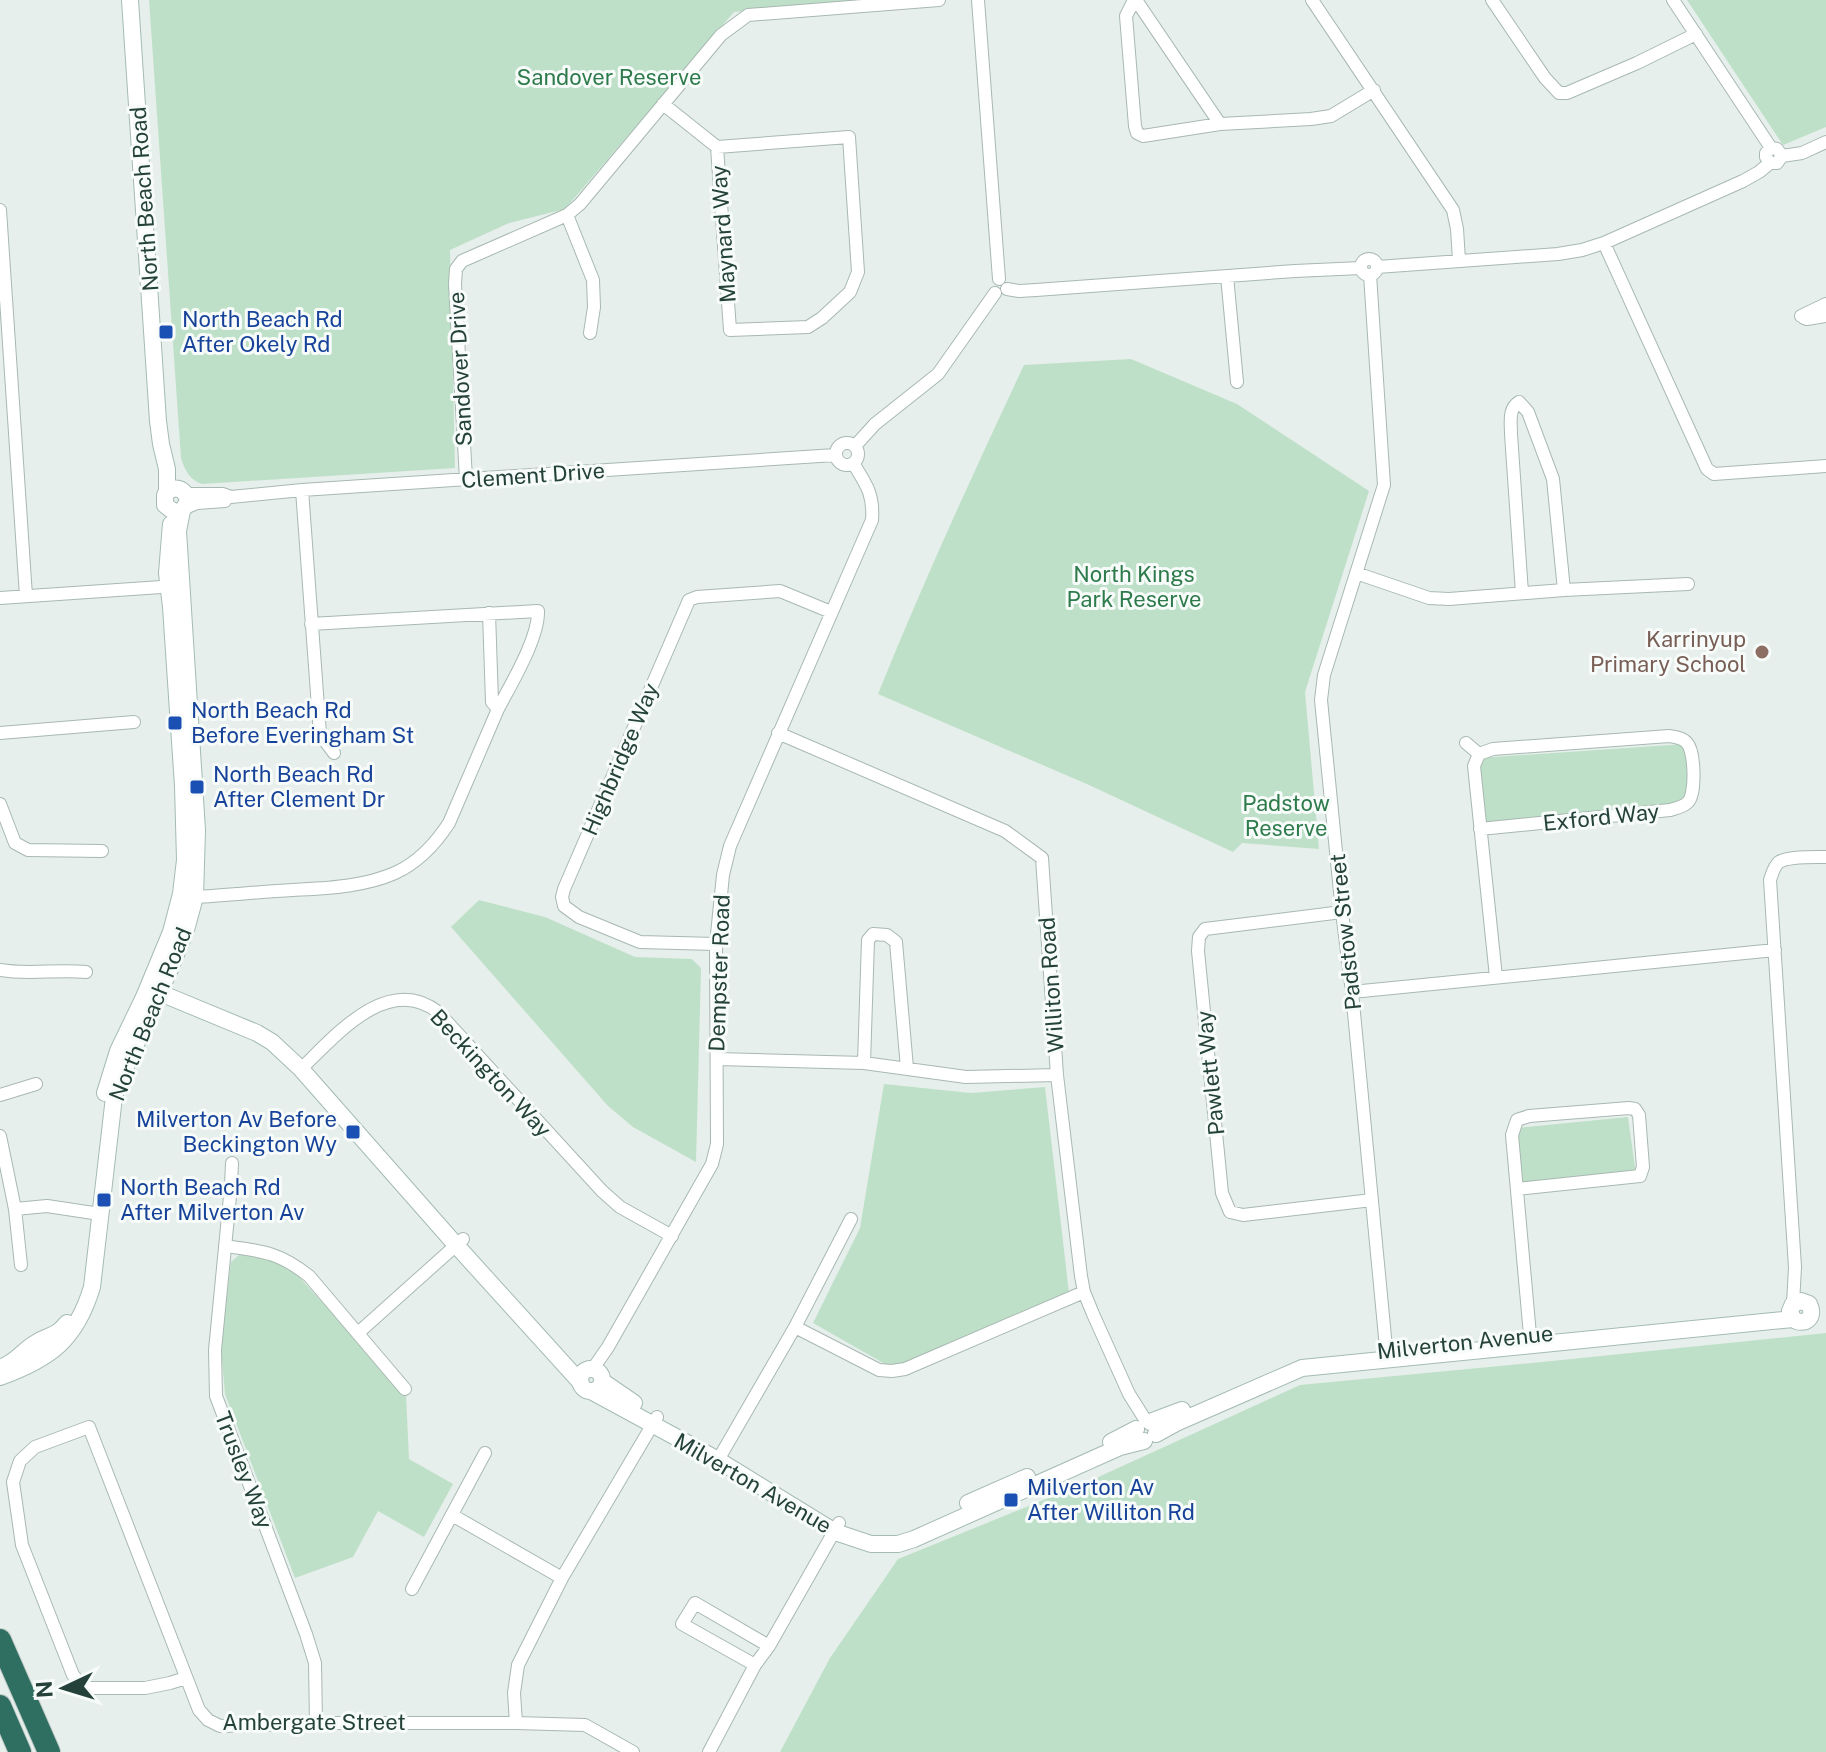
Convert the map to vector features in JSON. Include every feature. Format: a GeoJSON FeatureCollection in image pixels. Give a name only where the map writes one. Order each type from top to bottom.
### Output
{"type":"FeatureCollection","features":[{"type":"Feature","properties":{"kind":"highway"},"geometry":{"type":"LineString","coordinates":[[0,1640],[49,1752]]}},
{"type":"Feature","properties":{"kind":"highway"},"geometry":{"type":"LineString","coordinates":[[0,1706],[20,1752]]}},
{"type":"Feature","properties":{"kind":"highway"},"geometry":{"type":"LineString","coordinates":[[35,1721],[61,1752]]}},
{"type":"Feature","properties":{"kind":"main road","name":"North Beach Road"},"geometry":{"type":"LineString","coordinates":[[130,0],[158,421],[167,469],[178,500]]}},
{"type":"Feature","properties":{"kind":"main road","name":"North Beach Road"},"geometry":{"type":"LineString","coordinates":[[0,1367],[18,1359],[32,1345],[60,1331],[73,1314],[83,1287],[114,1097],[156,985],[171,932],[188,896],[197,830],[175,587],[178,500],[170,429],[139,0]]}},
{"type":"Feature","properties":{"kind":"main road","name":"Milverton Avenue"},"geometry":{"type":"LineString","coordinates":[[156,985],[257,1033],[304,1066],[460,1242],[592,1378],[655,1421],[720,1456],[837,1527],[880,1535],[913,1529],[1290,1363],[1807,1309]]}},
{"type":"Feature","properties":{"kind":"main road","name":"North Beach Road"},"geometry":{"type":"LineString","coordinates":[[0,1377],[36,1363],[55,1350],[83,1313],[92,1287],[96,1213]]}},
{"type":"Feature","properties":{"kind":"street","name":"Sandover Drive"},"geometry":{"type":"LineString","coordinates":[[466,479],[455,284],[456,269],[462,261],[567,215],[580,204],[721,35],[748,15],[939,0]]}},
{"type":"Feature","properties":{"kind":"street"},"geometry":{"type":"LineString","coordinates":[[978,0],[1000,287],[1036,290],[1295,271],[1369,270],[1582,250],[1743,181],[1759,172],[1774,156],[1802,153],[1826,142]]}},
{"type":"Feature","properties":{"kind":"street"},"geometry":{"type":"LineString","coordinates":[[1220,124],[1135,0],[1126,16],[1133,114],[1137,133],[1143,136],[1220,124],[1331,116],[1374,90]]}},
{"type":"Feature","properties":{"kind":"street"},"geometry":{"type":"LineString","coordinates":[[1312,0],[1453,210],[1459,260]]}},
{"type":"Feature","properties":{"kind":"street"},"geometry":{"type":"LineString","coordinates":[[1492,0],[1545,78],[1559,93],[1567,93],[1623,69],[1696,34]]}},
{"type":"Feature","properties":{"kind":"street"},"geometry":{"type":"LineString","coordinates":[[1673,0],[1774,156]]}},
{"type":"Feature","properties":{"kind":"street","name":"Maynard Way"},"geometry":{"type":"LineString","coordinates":[[663,104],[717,147],[849,137],[857,278],[850,292],[808,327],[730,330],[717,147]]}},
{"type":"Feature","properties":{"kind":"street"},"geometry":{"type":"LineString","coordinates":[[0,210],[26,596]]}},
{"type":"Feature","properties":{"kind":"street"},"geometry":{"type":"LineString","coordinates":[[567,215],[593,280],[594,307],[590,333]]}},
{"type":"Feature","properties":{"kind":"street"},"geometry":{"type":"LineString","coordinates":[[1604,243],[1707,469],[1714,474],[1826,466]]}},
{"type":"Feature","properties":{"kind":"street","name":"Padstow Street"},"geometry":{"type":"LineString","coordinates":[[1369,270],[1384,485],[1324,675],[1321,700],[1386,1354]]}},
{"type":"Feature","properties":{"kind":"street"},"geometry":{"type":"LineString","coordinates":[[1227,276],[1237,382]]}},
{"type":"Feature","properties":{"kind":"street","name":"Clement Drive"},"geometry":{"type":"LineString","coordinates":[[853,463],[844,465],[837,459],[837,448],[842,443],[855,446],[875,424],[938,374],[987,301],[1000,287]]}},
{"type":"Feature","properties":{"kind":"street"},"geometry":{"type":"LineString","coordinates":[[1826,304],[1801,316],[1807,319],[1826,316]]}},
{"type":"Feature","properties":{"kind":"street"},"geometry":{"type":"LineString","coordinates":[[1522,593],[1511,423],[1511,411],[1519,402],[1528,412],[1553,479],[1564,590]]}},
{"type":"Feature","properties":{"kind":"street"},"geometry":{"type":"LineString","coordinates":[[853,463],[858,453],[855,446]]}},
{"type":"Feature","properties":{"kind":"street"},"geometry":{"type":"LineString","coordinates":[[0,452],[15,451]]}},
{"type":"Feature","properties":{"kind":"street","name":"Clement Drive"},"geometry":{"type":"LineString","coordinates":[[178,500],[223,494],[231,497],[835,455]]}},
{"type":"Feature","properties":{"kind":"street","name":"Dempster Road"},"geometry":{"type":"LineString","coordinates":[[592,1378],[712,1164],[717,1144],[716,944],[723,875],[730,846],[872,520],[873,506],[868,486],[853,463]]}},
{"type":"Feature","properties":{"kind":"street"},"geometry":{"type":"LineString","coordinates":[[302,490],[320,734],[334,753]]}},
{"type":"Feature","properties":{"kind":"street"},"geometry":{"type":"LineString","coordinates":[[1356,573],[1429,598],[1449,599],[1688,584]]}},
{"type":"Feature","properties":{"kind":"street"},"geometry":{"type":"LineString","coordinates":[[0,598],[175,587]]}},
{"type":"Feature","properties":{"kind":"street","name":"Highbridge Way"},"geometry":{"type":"LineString","coordinates":[[716,944],[640,942],[579,917],[564,906],[564,889],[689,600],[780,591],[831,612]]}},
{"type":"Feature","properties":{"kind":"street"},"geometry":{"type":"LineString","coordinates":[[188,896],[344,887],[398,872],[426,851],[449,823],[533,636],[538,611],[311,624]]}},
{"type":"Feature","properties":{"kind":"street"},"geometry":{"type":"LineString","coordinates":[[489,613],[492,702],[498,709]]}},
{"type":"Feature","properties":{"kind":"street"},"geometry":{"type":"LineString","coordinates":[[0,733],[134,722]]}},
{"type":"Feature","properties":{"kind":"street","name":"Williton Road"},"geometry":{"type":"LineString","coordinates":[[778,733],[1005,831],[1042,858],[1057,1075],[1084,1292],[1145,1429]]}},
{"type":"Feature","properties":{"kind":"street","name":"Exford Way"},"geometry":{"type":"LineString","coordinates":[[1479,754],[1493,749],[1669,736],[1687,743],[1694,786],[1688,802],[1670,810],[1480,829]]}},
{"type":"Feature","properties":{"kind":"street"},"geometry":{"type":"LineString","coordinates":[[1466,743],[1479,754],[1474,766],[1496,977]]}},
{"type":"Feature","properties":{"kind":"street"},"geometry":{"type":"LineString","coordinates":[[0,804],[15,843],[28,850],[102,851]]}},
{"type":"Feature","properties":{"kind":"street"},"geometry":{"type":"LineString","coordinates":[[1807,1309],[1795,1267],[1770,880],[1778,862],[1826,857]]}},
{"type":"Feature","properties":{"kind":"street","name":"Pawlett Way"},"geometry":{"type":"LineString","coordinates":[[1342,912],[1205,929],[1199,937],[1198,951],[1208,1061],[1222,1193],[1230,1212],[1243,1215],[1372,1200]]}},
{"type":"Feature","properties":{"kind":"street"},"geometry":{"type":"LineString","coordinates":[[864,1063],[868,940],[873,934],[887,935],[896,942],[907,1068]]}},
{"type":"Feature","properties":{"kind":"street"},"geometry":{"type":"LineString","coordinates":[[1352,992],[1775,950]]}},
{"type":"Feature","properties":{"kind":"street"},"geometry":{"type":"LineString","coordinates":[[0,970],[86,972]]}},
{"type":"Feature","properties":{"kind":"street","name":"Beckington Way"},"geometry":{"type":"LineString","coordinates":[[304,1066],[370,1008],[404,1000],[429,1006],[438,1012],[602,1191],[620,1207],[672,1236]]}},
{"type":"Feature","properties":{"kind":"street"},"geometry":{"type":"LineString","coordinates":[[717,1059],[864,1063],[966,1077],[1057,1075]]}},
{"type":"Feature","properties":{"kind":"street"},"geometry":{"type":"LineString","coordinates":[[0,1095],[36,1084]]}},
{"type":"Feature","properties":{"kind":"street"},"geometry":{"type":"LineString","coordinates":[[1517,1189],[1640,1176],[1643,1167],[1639,1115],[1635,1109],[1629,1108],[1529,1116],[1517,1120],[1512,1135],[1530,1340]]}},
{"type":"Feature","properties":{"kind":"street"},"geometry":{"type":"LineString","coordinates":[[0,1136],[15,1209],[21,1265]]}},
{"type":"Feature","properties":{"kind":"street","name":"Trusley Way"},"geometry":{"type":"LineString","coordinates":[[232,1163],[215,1350],[216,1396],[315,1663],[316,1723]]}},
{"type":"Feature","properties":{"kind":"street"},"geometry":{"type":"LineString","coordinates":[[15,1209],[47,1206],[96,1213]]}},
{"type":"Feature","properties":{"kind":"street"},"geometry":{"type":"LineString","coordinates":[[720,1456],[795,1327],[851,1219]]}},
{"type":"Feature","properties":{"kind":"street"},"geometry":{"type":"LineString","coordinates":[[358,1333],[460,1242]]}},
{"type":"Feature","properties":{"kind":"street"},"geometry":{"type":"LineString","coordinates":[[225,1246],[267,1252],[291,1262],[309,1276],[405,1389]]}},
{"type":"Feature","properties":{"kind":"street"},"geometry":{"type":"LineString","coordinates":[[795,1327],[879,1370],[892,1371],[905,1369],[1084,1292]]}},
{"type":"Feature","properties":{"kind":"street"},"geometry":{"type":"LineString","coordinates":[[516,1723],[514,1693],[518,1665],[562,1578],[655,1421]]}},
{"type":"Feature","properties":{"kind":"street","name":"Ambergate Street"},"geometry":{"type":"LineString","coordinates":[[186,1678],[145,1688],[89,1688],[73,1675],[22,1545],[13,1482],[20,1461],[35,1447],[89,1427],[186,1678],[199,1710],[208,1720],[220,1726],[316,1723],[585,1725],[633,1752]]}},
{"type":"Feature","properties":{"kind":"street"},"geometry":{"type":"LineString","coordinates":[[412,1589],[485,1453]]}},
{"type":"Feature","properties":{"kind":"street"},"geometry":{"type":"LineString","coordinates":[[452,1515],[562,1578]]}},
{"type":"Feature","properties":{"kind":"street"},"geometry":{"type":"LineString","coordinates":[[709,1752],[755,1665],[837,1527]]}},
{"type":"Feature","properties":{"kind":"street"},"geometry":{"type":"LineString","coordinates":[[755,1665],[682,1624],[695,1603],[769,1646]]}},
{"type":"Feature","properties":{"kind":"green space","name":"Sandover Reserve"},"geometry":{"type":"Polygon","coordinates":[[[149,0],[869,0],[734,12],[565,209],[509,223],[450,250],[455,468],[202,484],[188,474],[181,458],[149,0]]]}},
{"type":"Feature","properties":{"kind":"green space"},"geometry":{"type":"Polygon","coordinates":[[[1687,0],[1826,0],[1826,127],[1783,145],[1687,0]]]}},
{"type":"Feature","properties":{"kind":"green space","name":"North Kings Park Reserve"},"geometry":{"type":"Polygon","coordinates":[[[1131,359],[1237,404],[1369,491],[1305,692],[1319,849],[1242,843],[1233,852],[1089,785],[878,694],[967,487],[1024,365],[1131,359]]]}},
{"type":"Feature","properties":{"kind":"green space"},"geometry":{"type":"Polygon","coordinates":[[[1685,744],[1689,808],[1487,827],[1479,758],[1685,744]]]}},
{"type":"Feature","properties":{"kind":"green space"},"geometry":{"type":"Polygon","coordinates":[[[479,900],[545,917],[635,957],[692,959],[701,968],[696,1162],[633,1127],[608,1106],[451,927],[479,900]]]}},
{"type":"Feature","properties":{"kind":"green space"},"geometry":{"type":"Polygon","coordinates":[[[884,1084],[971,1093],[1045,1087],[1069,1293],[892,1368],[813,1323],[860,1228],[884,1084]]]}},
{"type":"Feature","properties":{"kind":"green space"},"geometry":{"type":"Polygon","coordinates":[[[1628,1117],[1636,1174],[1524,1188],[1516,1128],[1628,1117]]]}},
{"type":"Feature","properties":{"kind":"green space"},"geometry":{"type":"Polygon","coordinates":[[[239,1255],[272,1261],[300,1278],[406,1394],[409,1459],[453,1484],[424,1537],[378,1511],[353,1557],[295,1578],[225,1394],[221,1348],[231,1262],[239,1255]]]}},
{"type":"Feature","properties":{"kind":"green space"},"geometry":{"type":"Polygon","coordinates":[[[1826,1333],[1826,1752],[780,1752],[830,1658],[898,1559],[1083,1484],[1300,1385],[1826,1333]]]}},
{"type":"Feature","properties":{"kind":"place","name":"North Beach Rd After Okely Rd"},"geometry":{"type":"Point","coordinates":[166,332]}},
{"type":"Feature","properties":{"kind":"place","name":"Karrinyup Primary School"},"geometry":{"type":"Point","coordinates":[1762,652]}},
{"type":"Feature","properties":{"kind":"place","name":"North Beach Rd Before Everingham St"},"geometry":{"type":"Point","coordinates":[175,723]}},
{"type":"Feature","properties":{"kind":"place","name":"North Beach Rd After Clement Dr"},"geometry":{"type":"Point","coordinates":[197,787]}},
{"type":"Feature","properties":{"kind":"place","name":"Milverton Av Before Beckington Wy"},"geometry":{"type":"Point","coordinates":[353,1132]}},
{"type":"Feature","properties":{"kind":"place","name":"North Beach Rd After Milverton Av"},"geometry":{"type":"Point","coordinates":[104,1200]}},
{"type":"Feature","properties":{"kind":"place","name":"Milverton Av After Williton Rd"},"geometry":{"type":"Point","coordinates":[1011,1500]}},
{"type":"Feature","properties":{"kind":"park label","name":"Padstow Reserve"},"geometry":{"type":"Point","coordinates":[1286,816]}}]}
